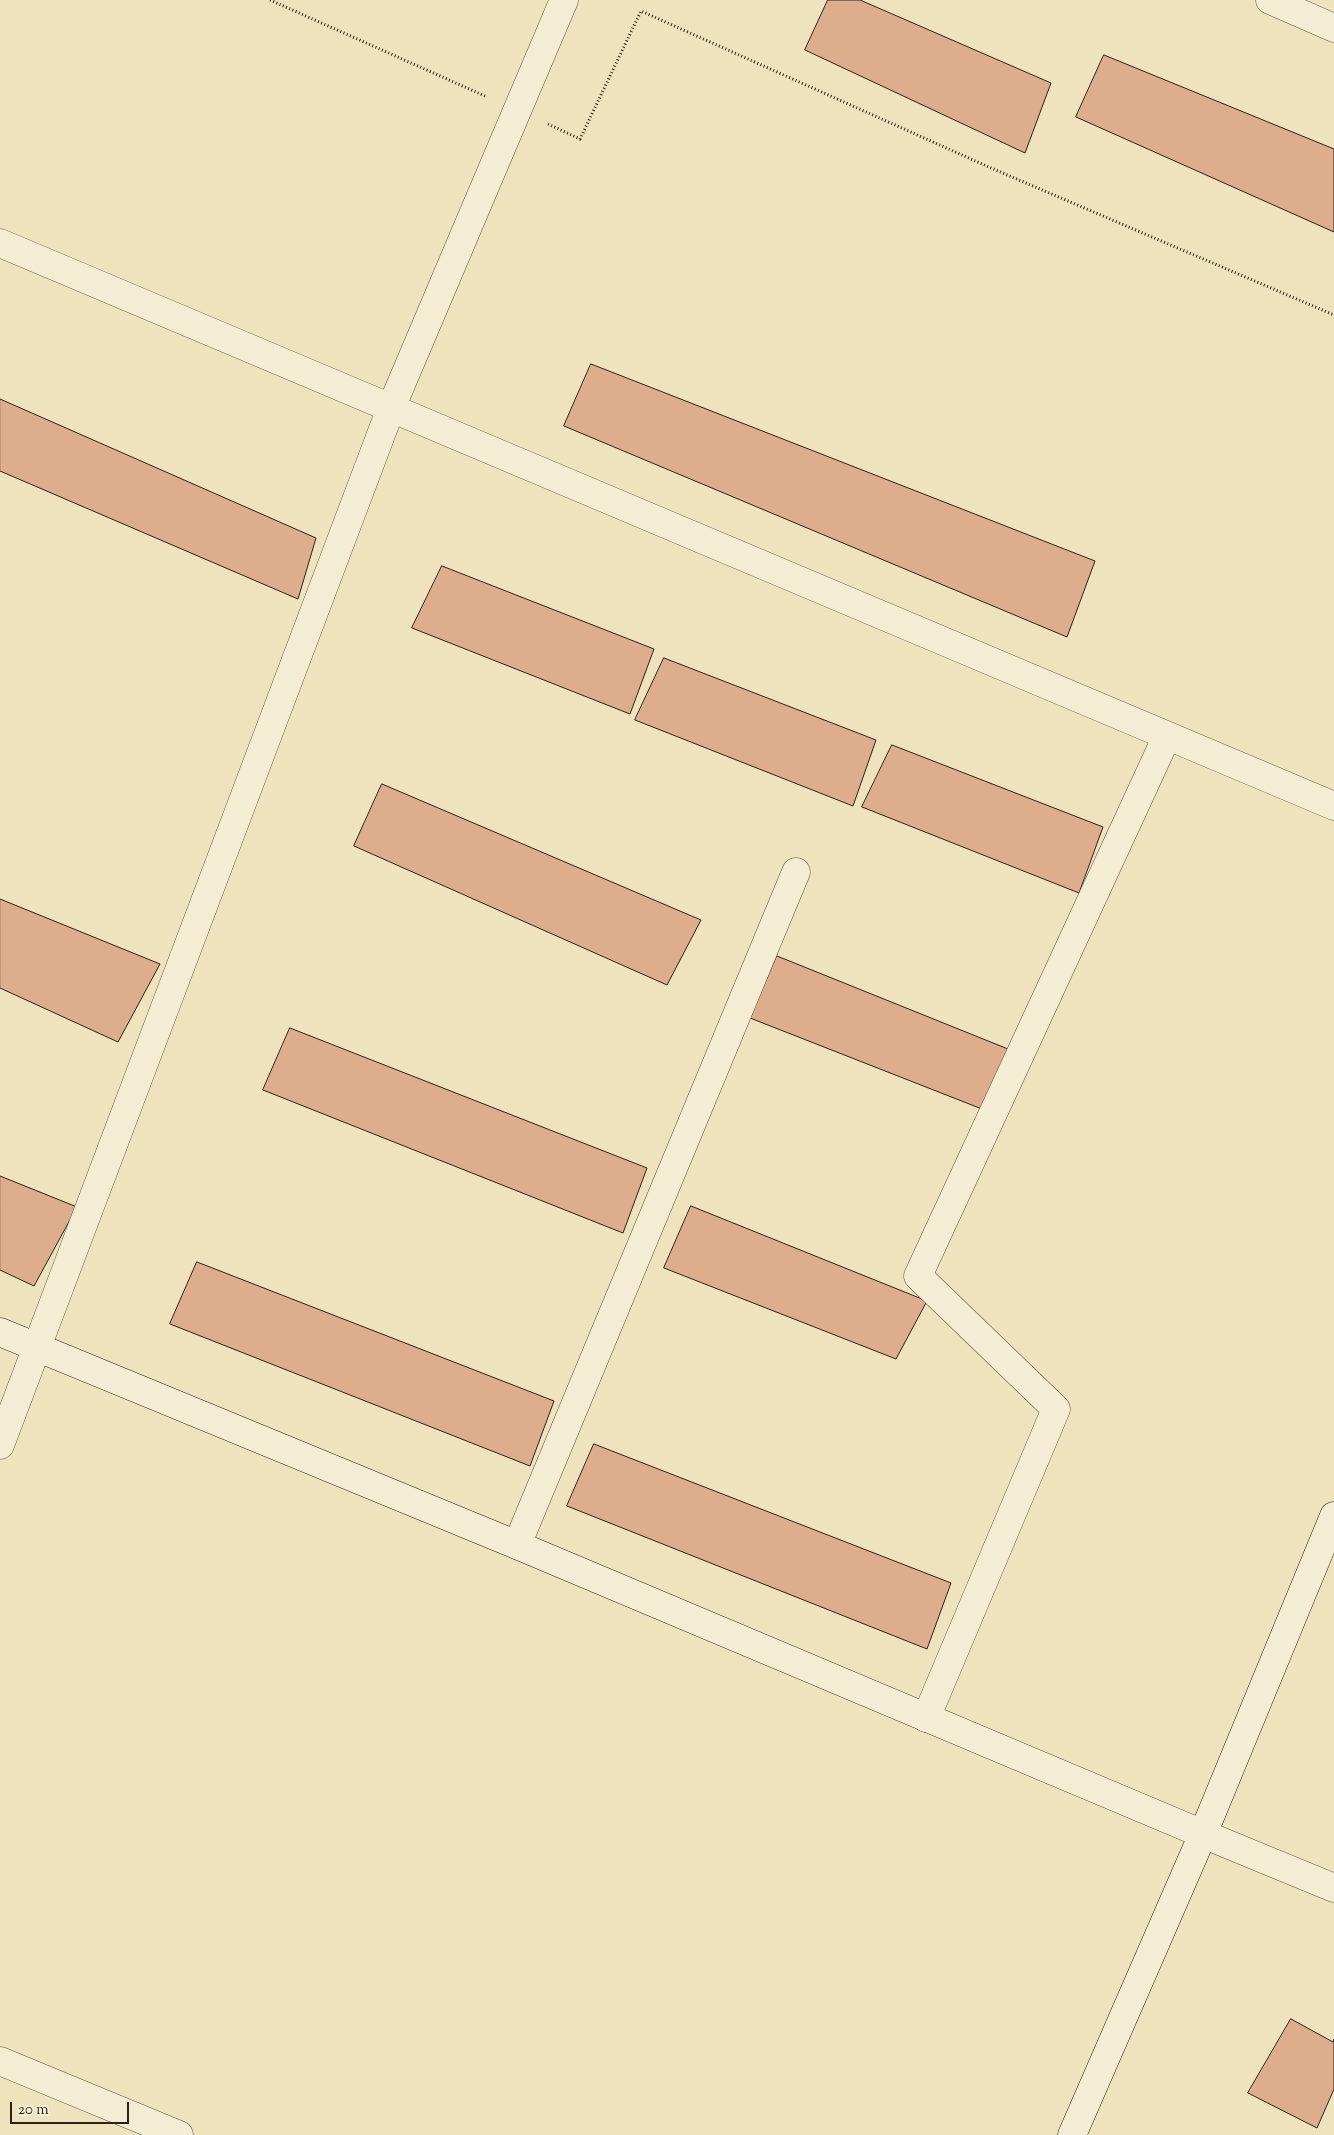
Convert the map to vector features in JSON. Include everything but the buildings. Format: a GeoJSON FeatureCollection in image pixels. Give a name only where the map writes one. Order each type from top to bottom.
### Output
{"type":"FeatureCollection","features":[{"type":"Feature","properties":{"kind":"street"},"geometry":{"type":"LineString","coordinates":[[0,1445],[391,408],[564,0]]}},
{"type":"Feature","properties":{"kind":"street"},"geometry":{"type":"LineString","coordinates":[[1270,0],[1334,28]]}},
{"type":"Feature","properties":{"kind":"street"},"geometry":{"type":"LineString","coordinates":[[0,243],[1334,806]]}},
{"type":"Feature","properties":{"kind":"street"},"geometry":{"type":"LineString","coordinates":[[926,1718],[1056,1409],[918,1276],[1167,736]]}},
{"type":"Feature","properties":{"kind":"street"},"geometry":{"type":"LineString","coordinates":[[517,1545],[796,872]]}},
{"type":"Feature","properties":{"kind":"street"},"geometry":{"type":"LineString","coordinates":[[0,1332],[517,1545],[1334,1888]]}},
{"type":"Feature","properties":{"kind":"street"},"geometry":{"type":"LineString","coordinates":[[1072,2135],[1203,1834],[1334,1516]]}},
{"type":"Feature","properties":{"kind":"street"},"geometry":{"type":"LineString","coordinates":[[0,2061],[179,2135]]}},
{"type":"Feature","properties":{"kind":"path"},"geometry":{"type":"LineString","coordinates":[[270,0],[580,139],[641,11],[991,168],[1334,315]]}}]}
